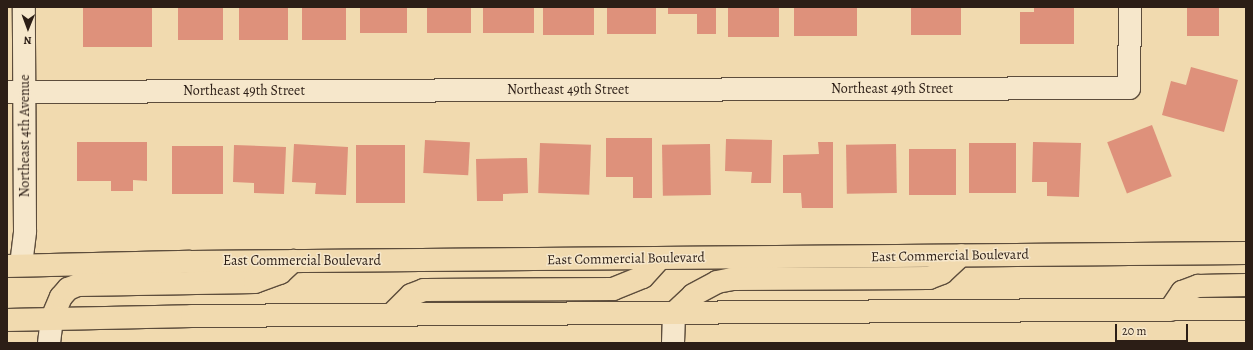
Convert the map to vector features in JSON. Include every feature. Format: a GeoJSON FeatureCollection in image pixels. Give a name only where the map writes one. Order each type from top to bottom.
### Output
{"type":"FeatureCollection","features":[{"type":"Feature","properties":{"kind":"main road","name":"East Commercial Boulevard"},"geometry":{"type":"LineString","coordinates":[[12,269],[293,261],[1246,253]]}},
{"type":"Feature","properties":{"kind":"main road"},"geometry":{"type":"LineString","coordinates":[[674,313],[693,295],[717,282],[732,279],[929,278],[942,273],[961,255]]}},
{"type":"Feature","properties":{"kind":"main road"},"geometry":{"type":"LineString","coordinates":[[391,314],[411,295],[424,290],[613,288],[627,285],[643,277],[659,259]]}},
{"type":"Feature","properties":{"kind":"main road"},"geometry":{"type":"LineString","coordinates":[[52,318],[61,297],[68,289],[78,285],[254,282],[280,273],[293,261]]}},
{"type":"Feature","properties":{"kind":"main road"},"geometry":{"type":"LineString","coordinates":[[1170,310],[1182,292],[1198,286],[1246,285]]}},
{"type":"Feature","properties":{"kind":"main road"},"geometry":{"type":"LineString","coordinates":[[7,320],[52,318],[391,314],[1246,309]]}},
{"type":"Feature","properties":{"kind":"street","name":"Northeast 4th Avenue"},"geometry":{"type":"LineString","coordinates":[[12,269],[26,231],[15,92],[24,7]]}},
{"type":"Feature","properties":{"kind":"street","name":"Northeast 49th Street"},"geometry":{"type":"LineString","coordinates":[[15,92],[1129,88],[1130,7]]}},
{"type":"Feature","properties":{"kind":"street"},"geometry":{"type":"LineString","coordinates":[[673,343],[674,313]]}},
{"type":"Feature","properties":{"kind":"street"},"geometry":{"type":"LineString","coordinates":[[49,343],[52,318]]}},
{"type":"Feature","properties":{"kind":"building"},"geometry":{"type":"Polygon","coordinates":[[[83,7],[152,7],[152,47],[83,47],[83,7]]]}},
{"type":"Feature","properties":{"kind":"building"},"geometry":{"type":"Polygon","coordinates":[[[178,7],[223,7],[223,40],[178,40],[178,7]]]}},
{"type":"Feature","properties":{"kind":"building"},"geometry":{"type":"Polygon","coordinates":[[[239,7],[288,7],[288,40],[239,40],[239,7]]]}},
{"type":"Feature","properties":{"kind":"building"},"geometry":{"type":"Polygon","coordinates":[[[302,7],[346,7],[346,40],[302,40],[302,7]]]}},
{"type":"Feature","properties":{"kind":"building"},"geometry":{"type":"Polygon","coordinates":[[[360,7],[407,7],[407,33],[360,33],[360,7]]]}},
{"type":"Feature","properties":{"kind":"building"},"geometry":{"type":"Polygon","coordinates":[[[427,7],[471,7],[471,33],[427,33],[427,7]]]}},
{"type":"Feature","properties":{"kind":"building"},"geometry":{"type":"Polygon","coordinates":[[[483,7],[534,7],[534,33],[483,33],[483,7]]]}},
{"type":"Feature","properties":{"kind":"building"},"geometry":{"type":"Polygon","coordinates":[[[543,7],[594,7],[594,35],[543,35],[543,7]]]}},
{"type":"Feature","properties":{"kind":"building"},"geometry":{"type":"Polygon","coordinates":[[[607,7],[656,7],[656,34],[607,34],[607,7]]]}},
{"type":"Feature","properties":{"kind":"building"},"geometry":{"type":"Polygon","coordinates":[[[668,7],[716,7],[716,34],[697,34],[697,14],[668,14],[668,7]]]}},
{"type":"Feature","properties":{"kind":"building"},"geometry":{"type":"Polygon","coordinates":[[[728,7],[779,7],[779,37],[728,37],[728,7]]]}},
{"type":"Feature","properties":{"kind":"building"},"geometry":{"type":"Polygon","coordinates":[[[794,7],[857,7],[857,36],[794,36],[794,7]]]}},
{"type":"Feature","properties":{"kind":"building"},"geometry":{"type":"Polygon","coordinates":[[[911,7],[961,7],[961,35],[911,35],[911,7]]]}},
{"type":"Feature","properties":{"kind":"building"},"geometry":{"type":"Polygon","coordinates":[[[1034,7],[1074,7],[1074,44],[1020,44],[1020,12],[1034,12],[1034,7]]]}},
{"type":"Feature","properties":{"kind":"building"},"geometry":{"type":"Polygon","coordinates":[[[1187,7],[1219,7],[1219,36],[1187,36],[1187,7]]]}},
{"type":"Feature","properties":{"kind":"building"},"geometry":{"type":"Polygon","coordinates":[[[1191,67],[1238,80],[1224,132],[1162,115],[1171,81],[1186,85],[1191,67]]]}},
{"type":"Feature","properties":{"kind":"building"},"geometry":{"type":"Polygon","coordinates":[[[1152,125],[1172,176],[1127,194],[1107,142],[1152,125]]]}},
{"type":"Feature","properties":{"kind":"building"},"geometry":{"type":"Polygon","coordinates":[[[606,138],[652,138],[652,198],[633,198],[633,177],[606,177],[606,138]]]}},
{"type":"Feature","properties":{"kind":"building"},"geometry":{"type":"Polygon","coordinates":[[[726,139],[772,140],[771,183],[751,183],[752,172],[725,171],[726,139]]]}},
{"type":"Feature","properties":{"kind":"building"},"geometry":{"type":"Polygon","coordinates":[[[425,140],[470,142],[468,175],[423,173],[425,140]]]}},
{"type":"Feature","properties":{"kind":"building"},"geometry":{"type":"Polygon","coordinates":[[[77,142],[147,142],[147,181],[133,180],[133,191],[111,191],[111,181],[77,181],[77,142]]]}},
{"type":"Feature","properties":{"kind":"building"},"geometry":{"type":"Polygon","coordinates":[[[818,142],[833,142],[833,208],[802,208],[801,193],[783,193],[783,155],[819,154],[818,142]]]}},
{"type":"Feature","properties":{"kind":"building"},"geometry":{"type":"Polygon","coordinates":[[[1033,142],[1081,143],[1079,197],[1047,196],[1047,182],[1032,182],[1033,142]]]}},
{"type":"Feature","properties":{"kind":"building"},"geometry":{"type":"Polygon","coordinates":[[[540,143],[591,145],[589,195],[538,193],[540,143]]]}},
{"type":"Feature","properties":{"kind":"building"},"geometry":{"type":"Polygon","coordinates":[[[969,143],[1016,143],[1016,193],[969,193],[969,143]]]}},
{"type":"Feature","properties":{"kind":"building"},"geometry":{"type":"Polygon","coordinates":[[[294,144],[348,147],[346,195],[315,194],[316,183],[292,182],[294,144]]]}},
{"type":"Feature","properties":{"kind":"building"},"geometry":{"type":"Polygon","coordinates":[[[710,144],[711,195],[663,196],[662,145],[710,144]]]}},
{"type":"Feature","properties":{"kind":"building"},"geometry":{"type":"Polygon","coordinates":[[[896,144],[897,193],[847,194],[846,145],[896,144]]]}},
{"type":"Feature","properties":{"kind":"building"},"geometry":{"type":"Polygon","coordinates":[[[234,145],[286,147],[284,194],[254,193],[254,183],[233,182],[234,145]]]}},
{"type":"Feature","properties":{"kind":"building"},"geometry":{"type":"Polygon","coordinates":[[[356,145],[405,145],[405,203],[356,203],[356,145]]]}},
{"type":"Feature","properties":{"kind":"building"},"geometry":{"type":"Polygon","coordinates":[[[172,146],[223,146],[223,194],[172,194],[172,146]]]}},
{"type":"Feature","properties":{"kind":"building"},"geometry":{"type":"Polygon","coordinates":[[[909,149],[956,149],[956,195],[909,195],[909,149]]]}},
{"type":"Feature","properties":{"kind":"building"},"geometry":{"type":"Polygon","coordinates":[[[527,158],[528,193],[503,194],[503,201],[477,201],[476,159],[527,158]]]}}]}
